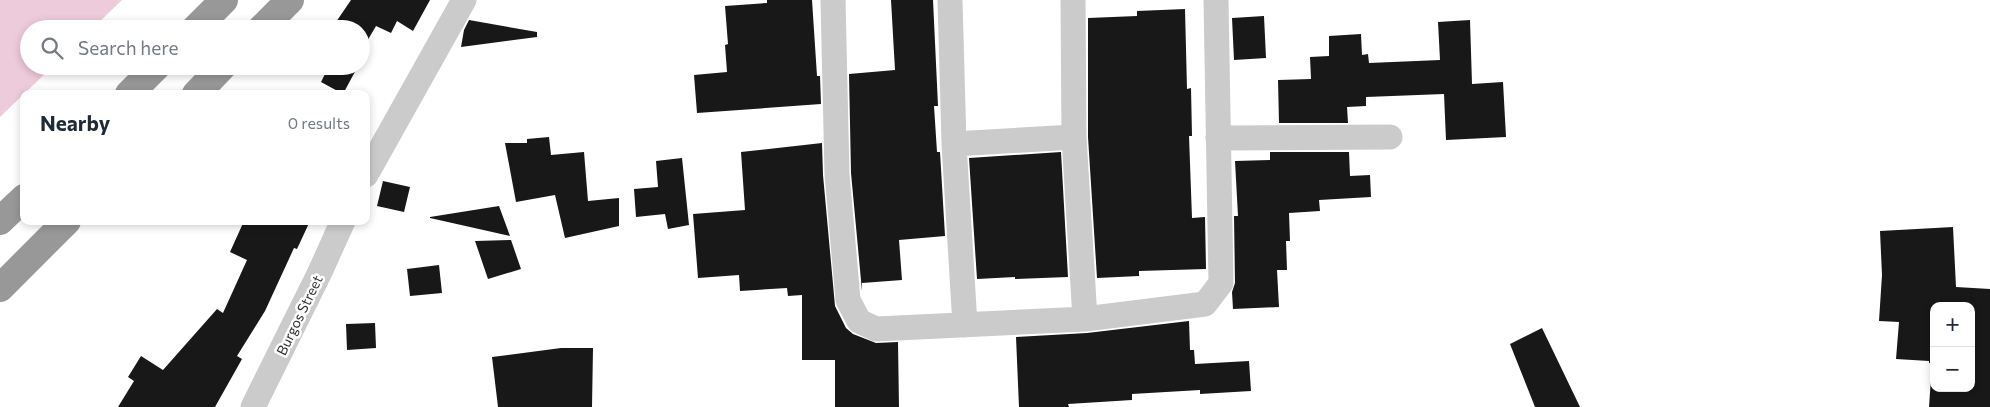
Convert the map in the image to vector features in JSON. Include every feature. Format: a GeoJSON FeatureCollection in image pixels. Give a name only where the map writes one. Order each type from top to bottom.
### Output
{"type":"FeatureCollection","features":[{"type":"Feature","properties":{"kind":"highway"},"geometry":{"type":"LineString","coordinates":[[204,20],[224,0]]}},
{"type":"Feature","properties":{"kind":"highway"},"geometry":{"type":"LineString","coordinates":[[270,20],[290,0]]}},
{"type":"Feature","properties":{"kind":"highway"},"geometry":{"type":"LineString","coordinates":[[133,90],[148,75]]}},
{"type":"Feature","properties":{"kind":"highway"},"geometry":{"type":"LineString","coordinates":[[200,90],[214,75]]}},
{"type":"Feature","properties":{"kind":"highway"},"geometry":{"type":"LineString","coordinates":[[0,221],[20,202]]}},
{"type":"Feature","properties":{"kind":"highway"},"geometry":{"type":"LineString","coordinates":[[0,288],[63,225]]}},
{"type":"Feature","properties":{"kind":"street"},"geometry":{"type":"LineString","coordinates":[[370,168],[464,0]]}},
{"type":"Feature","properties":{"kind":"street"},"geometry":{"type":"LineString","coordinates":[[833,0],[837,174],[848,300],[859,322],[876,329],[1085,319],[1205,304],[1221,283],[1216,0]]}},
{"type":"Feature","properties":{"kind":"street"},"geometry":{"type":"LineString","coordinates":[[950,0],[954,144],[965,326]]}},
{"type":"Feature","properties":{"kind":"street"},"geometry":{"type":"LineString","coordinates":[[1074,0],[1074,137],[1085,319]]}},
{"type":"Feature","properties":{"kind":"street"},"geometry":{"type":"LineString","coordinates":[[954,144],[1074,137]]}},
{"type":"Feature","properties":{"kind":"street"},"geometry":{"type":"LineString","coordinates":[[1218,138],[1390,137]]}},
{"type":"Feature","properties":{"kind":"street","name":"Burgos Street"},"geometry":{"type":"LineString","coordinates":[[253,407],[341,225]]}},
{"type":"Feature","properties":{"kind":"shaded area"},"geometry":{"type":"Polygon","coordinates":[[[0,0],[122,0],[101,20],[20,20],[20,75],[44,75],[28,90],[20,90],[20,98],[0,117],[0,0]]]}},
{"type":"Feature","properties":{"kind":"building"},"geometry":{"type":"Polygon","coordinates":[[[351,0],[430,0],[413,31],[397,21],[391,33],[376,26],[370,36],[370,20],[337,20],[351,0]]]}},
{"type":"Feature","properties":{"kind":"building"},"geometry":{"type":"Polygon","coordinates":[[[767,0],[812,0],[817,76],[820,76],[821,104],[697,113],[694,75],[727,72],[725,45],[728,44],[725,6],[767,3],[767,0]]]}},
{"type":"Feature","properties":{"kind":"building"},"geometry":{"type":"Polygon","coordinates":[[[891,0],[933,0],[938,106],[934,106],[937,152],[940,152],[945,236],[899,240],[902,280],[862,283],[862,291],[851,173],[849,74],[895,70],[891,0]]]}},
{"type":"Feature","properties":{"kind":"building"},"geometry":{"type":"Polygon","coordinates":[[[1185,9],[1187,89],[1191,88],[1192,136],[1189,136],[1192,218],[1205,217],[1206,269],[1139,271],[1139,276],[1097,278],[1088,137],[1088,18],[1137,16],[1137,11],[1185,9]]]}},
{"type":"Feature","properties":{"kind":"building"},"geometry":{"type":"Polygon","coordinates":[[[1264,16],[1266,58],[1234,60],[1232,18],[1264,16]]]}},
{"type":"Feature","properties":{"kind":"building"},"geometry":{"type":"Polygon","coordinates":[[[469,20],[537,32],[537,37],[461,47],[464,30],[469,20]]]}},
{"type":"Feature","properties":{"kind":"building"},"geometry":{"type":"Polygon","coordinates":[[[1470,20],[1472,84],[1503,82],[1506,137],[1446,140],[1444,94],[1366,97],[1366,106],[1347,107],[1348,123],[1279,123],[1278,80],[1311,79],[1310,57],[1329,56],[1329,36],[1361,34],[1362,55],[1368,54],[1369,63],[1440,60],[1438,22],[1470,20]]]}},
{"type":"Feature","properties":{"kind":"building"},"geometry":{"type":"Polygon","coordinates":[[[324,75],[353,75],[345,90],[336,90],[321,82],[324,75]]]}},
{"type":"Feature","properties":{"kind":"building"},"geometry":{"type":"Polygon","coordinates":[[[549,137],[551,155],[584,152],[588,201],[619,198],[619,226],[565,238],[555,195],[516,202],[505,143],[527,143],[527,139],[549,137]]]}},
{"type":"Feature","properties":{"kind":"building"},"geometry":{"type":"Polygon","coordinates":[[[822,143],[823,175],[835,306],[846,328],[853,334],[876,343],[898,342],[899,407],[835,407],[835,360],[802,360],[802,295],[788,296],[787,288],[740,291],[739,275],[698,278],[693,214],[745,210],[741,152],[822,143]]]}},
{"type":"Feature","properties":{"kind":"building"},"geometry":{"type":"Polygon","coordinates":[[[1061,152],[1068,277],[977,279],[969,158],[1061,152]]]}},
{"type":"Feature","properties":{"kind":"building"},"geometry":{"type":"Polygon","coordinates":[[[1270,152],[1349,152],[1350,176],[1370,175],[1371,197],[1319,200],[1320,211],[1289,213],[1290,241],[1286,241],[1287,270],[1277,270],[1279,307],[1233,309],[1232,292],[1235,283],[1234,216],[1238,216],[1235,161],[1270,160],[1270,152]]]}},
{"type":"Feature","properties":{"kind":"building"},"geometry":{"type":"Polygon","coordinates":[[[682,158],[689,225],[668,229],[665,214],[636,217],[634,189],[658,187],[656,161],[682,158]]]}},
{"type":"Feature","properties":{"kind":"building"},"geometry":{"type":"Polygon","coordinates":[[[383,181],[410,187],[404,212],[377,206],[383,181]]]}},
{"type":"Feature","properties":{"kind":"building"},"geometry":{"type":"Polygon","coordinates":[[[499,206],[510,236],[430,218],[430,217],[499,206]]]}},
{"type":"Feature","properties":{"kind":"building"},"geometry":{"type":"Polygon","coordinates":[[[242,225],[308,225],[297,249],[294,248],[265,311],[237,356],[242,359],[215,407],[118,407],[134,381],[128,377],[141,356],[163,370],[217,309],[223,313],[247,260],[230,252],[242,225]]]}},
{"type":"Feature","properties":{"kind":"building"},"geometry":{"type":"Polygon","coordinates":[[[1953,227],[1956,287],[1990,289],[1990,407],[1929,407],[1930,392],[1975,392],[1975,302],[1930,302],[1930,363],[1929,361],[1896,359],[1899,322],[1879,321],[1882,275],[1880,231],[1953,227]]]}},
{"type":"Feature","properties":{"kind":"building"},"geometry":{"type":"Polygon","coordinates":[[[511,240],[521,269],[488,279],[475,241],[511,240]]]}},
{"type":"Feature","properties":{"kind":"building"},"geometry":{"type":"Polygon","coordinates":[[[439,265],[442,293],[410,296],[407,269],[439,265]]]}},
{"type":"Feature","properties":{"kind":"building"},"geometry":{"type":"Polygon","coordinates":[[[1189,321],[1190,350],[1194,350],[1195,364],[1249,361],[1251,391],[1200,394],[1200,390],[1132,394],[1132,400],[1068,404],[1069,407],[1019,407],[1016,337],[1087,333],[1189,321]]]}},
{"type":"Feature","properties":{"kind":"building"},"geometry":{"type":"Polygon","coordinates":[[[375,323],[376,348],[347,350],[346,324],[375,323]]]}},
{"type":"Feature","properties":{"kind":"building"},"geometry":{"type":"Polygon","coordinates":[[[1542,328],[1580,407],[1535,407],[1510,344],[1542,328]]]}},
{"type":"Feature","properties":{"kind":"building"},"geometry":{"type":"Polygon","coordinates":[[[561,348],[593,348],[592,407],[498,407],[492,357],[561,348]]]}}]}
